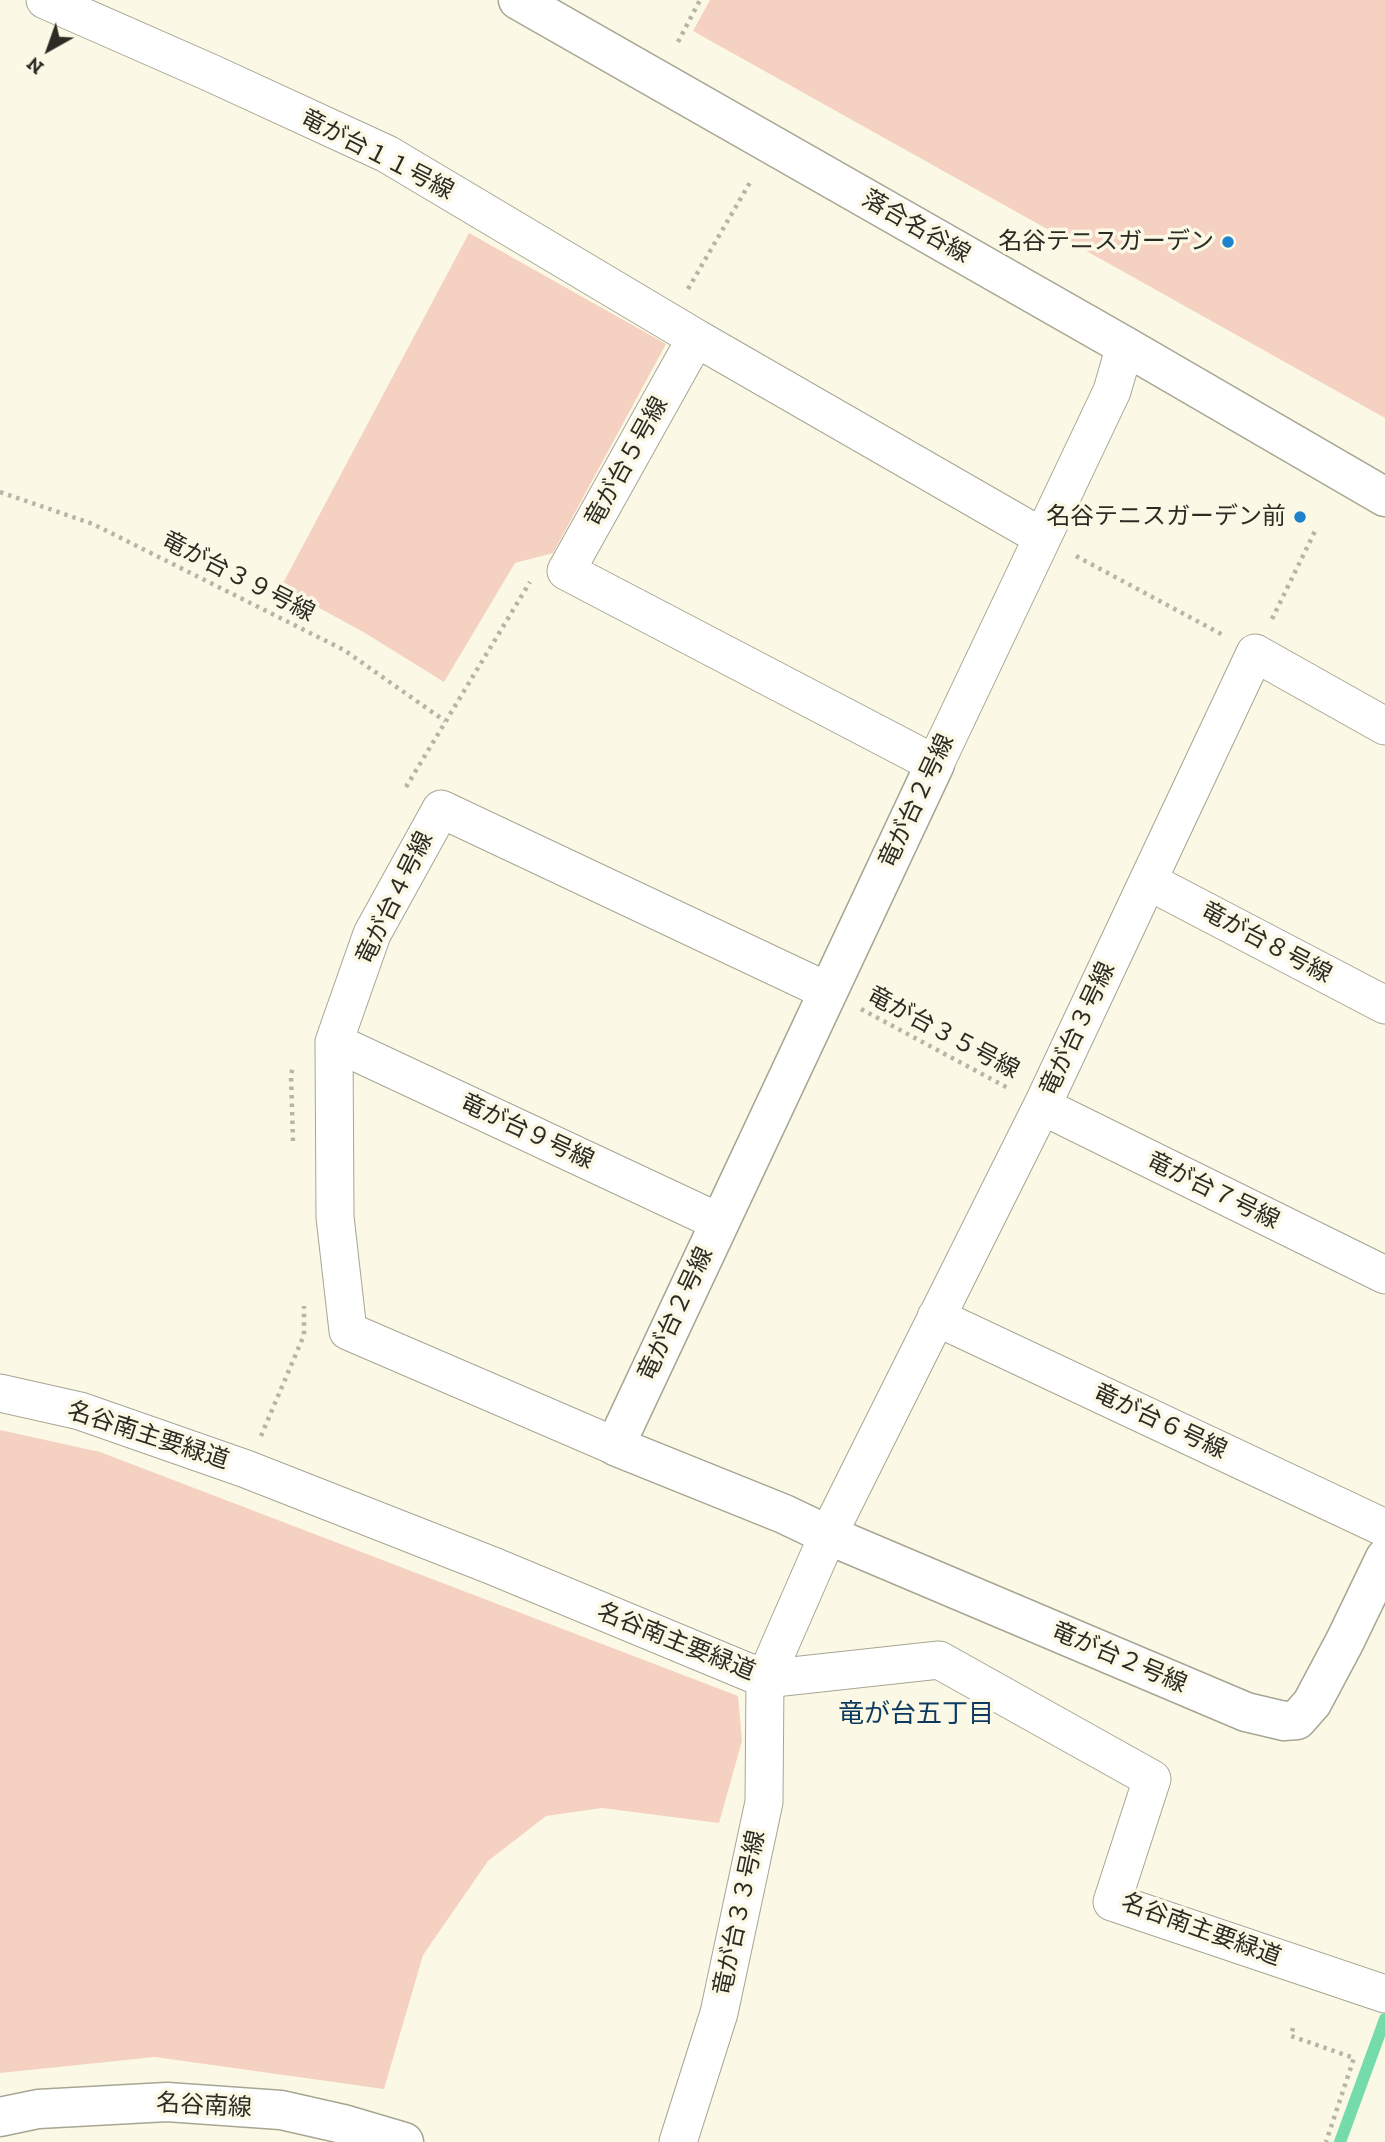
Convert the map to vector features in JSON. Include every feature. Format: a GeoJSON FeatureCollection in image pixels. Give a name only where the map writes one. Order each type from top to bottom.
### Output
{"type":"FeatureCollection","features":[{"type":"Feature","properties":{"kind":"street","name":"竜が台１１号線"},"geometry":{"type":"LineString","coordinates":[[45,0],[387,154],[682,330]]}},
{"type":"Feature","properties":{"kind":"street","name":"落合名谷線"},"geometry":{"type":"LineString","coordinates":[[518,0],[1385,497]]}},
{"type":"Feature","properties":{"kind":"street"},"geometry":{"type":"LineString","coordinates":[[682,330],[1042,537]]}},
{"type":"Feature","properties":{"kind":"street","name":"竜が台５号線"},"geometry":{"type":"LineString","coordinates":[[682,330],[566,572],[935,764]]}},
{"type":"Feature","properties":{"kind":"street","name":"竜が台２号線"},"geometry":{"type":"LineString","coordinates":[[1125,346],[1112,391],[827,991],[615,1446],[784,1514],[1246,1712],[1284,1721],[1297,1720],[1312,1703],[1385,1558]]}},
{"type":"Feature","properties":{"kind":"street"},"geometry":{"type":"LineString","coordinates":[[1255,653],[1385,726]]}},
{"type":"Feature","properties":{"kind":"street","name":"竜が台３号線"},"geometry":{"type":"LineString","coordinates":[[765,1679],[828,1535],[1042,1106],[1255,653]]}},
{"type":"Feature","properties":{"kind":"street","name":"竜が台４号線"},"geometry":{"type":"LineString","coordinates":[[615,1446],[348,1331],[334,1217],[334,1042],[372,934],[441,809],[827,991]]}},
{"type":"Feature","properties":{"kind":"street","name":"竜が台８号線"},"geometry":{"type":"LineString","coordinates":[[1148,881],[1385,1005]]}},
{"type":"Feature","properties":{"kind":"street","name":"竜が台９号線"},"geometry":{"type":"LineString","coordinates":[[334,1042],[719,1222]]}},
{"type":"Feature","properties":{"kind":"street","name":"竜が台７号線"},"geometry":{"type":"LineString","coordinates":[[1042,1106],[1385,1275]]}},
{"type":"Feature","properties":{"kind":"street","name":"竜が台６号線"},"geometry":{"type":"LineString","coordinates":[[936,1317],[1385,1528]]}},
{"type":"Feature","properties":{"kind":"street","name":"名谷南主要緑道"},"geometry":{"type":"LineString","coordinates":[[0,1393],[80,1411],[246,1469],[480,1561],[765,1679],[939,1660],[1152,1779],[1112,1902],[1385,1994]]}},
{"type":"Feature","properties":{"kind":"street","name":"竜が台３３号線"},"geometry":{"type":"LineString","coordinates":[[678,2142],[719,2013],[764,1802],[765,1679]]}},
{"type":"Feature","properties":{"kind":"street","name":"名谷南線"},"geometry":{"type":"LineString","coordinates":[[0,2117],[38,2109],[167,2102],[281,2110],[404,2142]]}},
{"type":"Feature","properties":{"kind":"path"},"geometry":{"type":"LineString","coordinates":[[678,42],[700,0]]}},
{"type":"Feature","properties":{"kind":"path"},"geometry":{"type":"LineString","coordinates":[[682,330],[752,178]]}},
{"type":"Feature","properties":{"kind":"path","name":"竜が台３９号線"},"geometry":{"type":"LineString","coordinates":[[0,492],[93,524],[344,650],[445,722]]}},
{"type":"Feature","properties":{"kind":"path"},"geometry":{"type":"LineString","coordinates":[[1042,537],[1255,653],[1316,529]]}},
{"type":"Feature","properties":{"kind":"path","name":"竜が台３５号線"},"geometry":{"type":"LineString","coordinates":[[827,991],[1042,1106]]}},
{"type":"Feature","properties":{"kind":"path"},"geometry":{"type":"LineString","coordinates":[[1293,2028],[1291,2036],[1353,2058],[1326,2142]]}},
{"type":"Feature","properties":{"kind":"shaded area","name":"名谷テニスガーデン"},"geometry":{"type":"Polygon","coordinates":[[[710,0],[1385,0],[1385,418],[693,31],[710,0]]]}},
{"type":"Feature","properties":{"kind":"shaded area"},"geometry":{"type":"Polygon","coordinates":[[[469,233],[666,344],[553,553],[515,563],[444,682],[365,633],[281,587],[469,233]]]}},
{"type":"Feature","properties":{"kind":"shaded area"},"geometry":{"type":"Polygon","coordinates":[[[0,1430],[100,1452],[738,1696],[742,1741],[719,1823],[602,1808],[546,1816],[488,1861],[423,1955],[384,2089],[155,2057],[0,2073],[0,1430]]]}},
{"type":"Feature","properties":{"kind":"waterway"},"geometry":{"type":"LineString","coordinates":[[1340,2142],[1385,2019]]}},
{"type":"Feature","properties":{"kind":"place","name":"名谷テニスガーデン"},"geometry":{"type":"Point","coordinates":[1228,242]}},
{"type":"Feature","properties":{"kind":"place","name":"名谷テニスガーデン前"},"geometry":{"type":"Point","coordinates":[1300,517]}},
{"type":"Feature","properties":{"kind":"district","name":"竜が台五丁目"},"geometry":{"type":"Point","coordinates":[916,1715]}}]}
